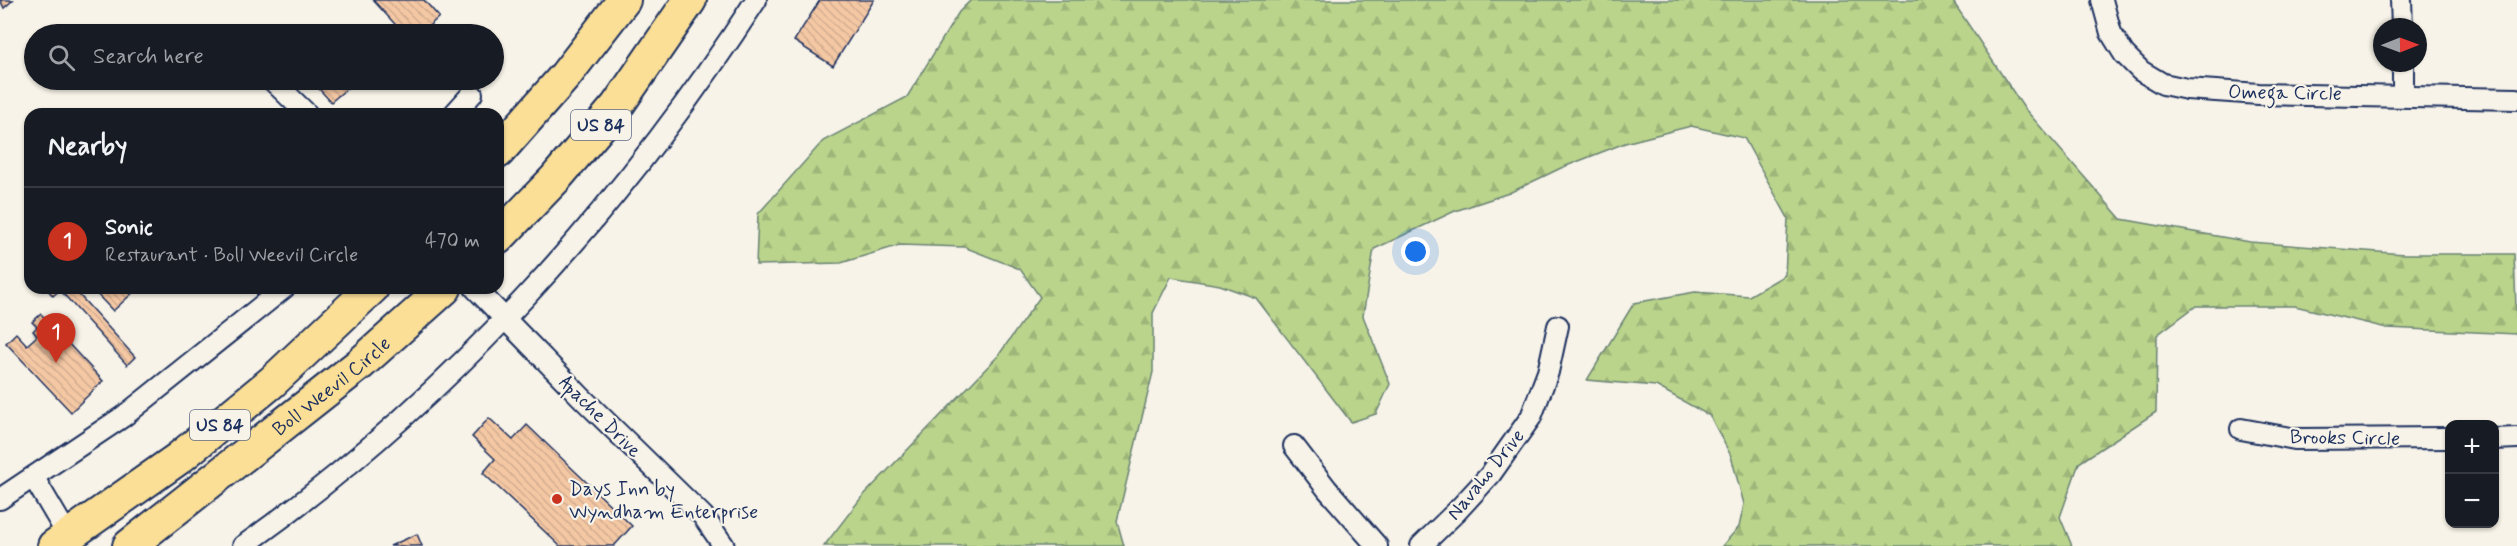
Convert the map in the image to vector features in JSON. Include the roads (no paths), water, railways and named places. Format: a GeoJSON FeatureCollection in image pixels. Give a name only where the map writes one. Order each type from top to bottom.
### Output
{"type":"FeatureCollection","features":[{"type":"Feature","properties":{"kind":"highway","name":"US 84"},"geometry":{"type":"LineString","coordinates":[[504,145],[565,76],[624,0]]}},
{"type":"Feature","properties":{"kind":"highway","name":"US 84"},"geometry":{"type":"LineString","coordinates":[[504,232],[555,179],[617,106],[690,0]]}},
{"type":"Feature","properties":{"kind":"highway","name":"Boll Weevil Circle"},"geometry":{"type":"LineString","coordinates":[[66,543],[179,458],[272,382],[366,294]]}},
{"type":"Feature","properties":{"kind":"highway","name":"Boll Weevil Circle"},"geometry":{"type":"LineString","coordinates":[[129,546],[360,364],[438,294]]}},
{"type":"Feature","properties":{"kind":"street"},"geometry":{"type":"LineString","coordinates":[[243,546],[295,509],[423,401],[506,319],[644,156],[729,41],[756,0]]}},
{"type":"Feature","properties":{"kind":"street","name":"Omega Circle"},"geometry":{"type":"LineString","coordinates":[[2102,0],[2111,33],[2124,54],[2141,71],[2163,84],[2187,89],[2259,94],[2517,99]]}},
{"type":"Feature","properties":{"kind":"street"},"geometry":{"type":"LineString","coordinates":[[2402,0],[2402,18]]}},
{"type":"Feature","properties":{"kind":"street"},"geometry":{"type":"LineString","coordinates":[[2403,72],[2403,95]]}},
{"type":"Feature","properties":{"kind":"street"},"geometry":{"type":"LineString","coordinates":[[282,90],[301,108]]}},
{"type":"Feature","properties":{"kind":"street"},"geometry":{"type":"LineString","coordinates":[[459,108],[472,94]]}},
{"type":"Feature","properties":{"kind":"street"},"geometry":{"type":"LineString","coordinates":[[0,499],[124,416],[276,294]]}},
{"type":"Feature","properties":{"kind":"street","name":"Apache Drive"},"geometry":{"type":"LineString","coordinates":[[482,294],[703,516],[724,546]]}},
{"type":"Feature","properties":{"kind":"street","name":"Navaho Drive"},"geometry":{"type":"LineString","coordinates":[[1420,546],[1490,475],[1531,417],[1548,372],[1558,326]]}},
{"type":"Feature","properties":{"kind":"street","name":"Brooks Circle"},"geometry":{"type":"LineString","coordinates":[[2241,429],[2295,439],[2445,438]]}},
{"type":"Feature","properties":{"kind":"street"},"geometry":{"type":"LineString","coordinates":[[2499,439],[2517,438]]}},
{"type":"Feature","properties":{"kind":"street"},"geometry":{"type":"LineString","coordinates":[[1294,446],[1327,489],[1377,546]]}},
{"type":"Feature","properties":{"kind":"street"},"geometry":{"type":"LineString","coordinates":[[34,478],[66,543]]}},
{"type":"Feature","properties":{"kind":"place","name":"Sonic"},"geometry":{"type":"Point","coordinates":[56,363]}},
{"type":"Feature","properties":{"kind":"place","name":"Days Inn by Wyndham Enterprise"},"geometry":{"type":"Point","coordinates":[557,499]}}]}
